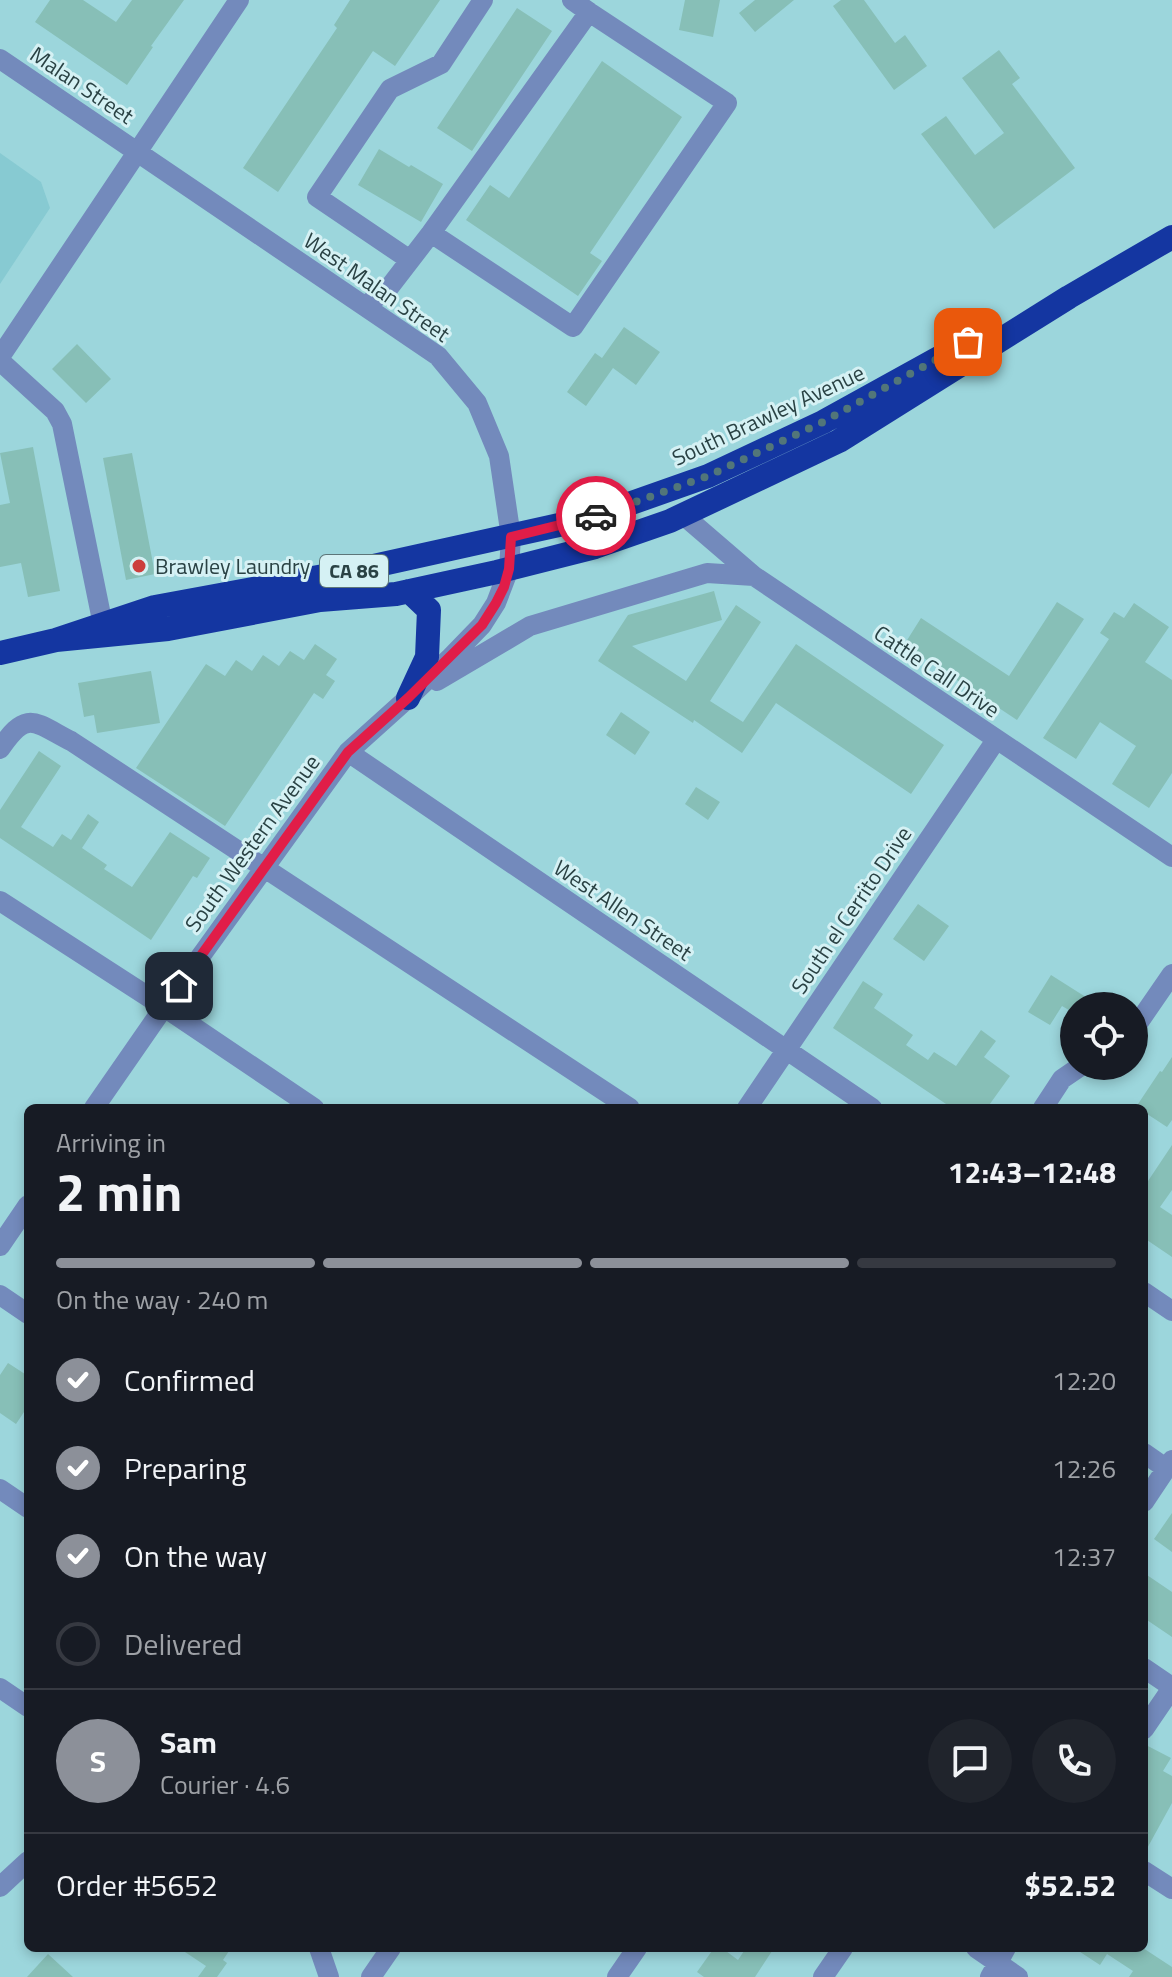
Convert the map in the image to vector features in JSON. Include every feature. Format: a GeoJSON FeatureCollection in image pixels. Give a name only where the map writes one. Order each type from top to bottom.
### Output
{"type":"FeatureCollection","features":[{"type":"Feature","properties":{"kind":"highway","name":"South Brawley Avenue"},"geometry":{"type":"LineString","coordinates":[[56,640],[168,629],[320,600],[409,591],[595,547],[683,515],[839,441],[1069,297],[1172,237]]}},
{"type":"Feature","properties":{"kind":"highway","name":"South Brawley Avenue"},"geometry":{"type":"LineString","coordinates":[[0,653],[56,640],[155,607],[351,571],[586,519],[708,476],[823,422],[992,328],[1069,297]]}},
{"type":"Feature","properties":{"kind":"highway"},"geometry":{"type":"LineString","coordinates":[[408,698],[427,657],[429,610],[409,591]]}},
{"type":"Feature","properties":{"kind":"street"},"geometry":{"type":"LineString","coordinates":[[103,625],[62,424],[55,411],[0,359],[239,0]]}},
{"type":"Feature","properties":{"kind":"street"},"geometry":{"type":"LineString","coordinates":[[410,260],[317,197],[390,89],[441,64],[483,0]]}},
{"type":"Feature","properties":{"kind":"street"},"geometry":{"type":"LineString","coordinates":[[431,233],[573,327],[727,103],[572,0]]}},
{"type":"Feature","properties":{"kind":"street"},"geometry":{"type":"LineString","coordinates":[[365,306],[388,289],[431,233],[589,12]]}},
{"type":"Feature","properties":{"kind":"street","name":"Malan Street"},"geometry":{"type":"LineString","coordinates":[[0,59],[137,151]]}},
{"type":"Feature","properties":{"kind":"street","name":"West Malan Street"},"geometry":{"type":"LineString","coordinates":[[137,151],[438,356],[477,403],[499,456],[511,537],[509,569]]}},
{"type":"Feature","properties":{"kind":"street","name":"Cattle Call Drive"},"geometry":{"type":"LineString","coordinates":[[683,515],[754,576],[1172,857]]}},
{"type":"Feature","properties":{"kind":"street","name":"South Western Avenue"},"geometry":{"type":"LineString","coordinates":[[97,1104],[348,752],[482,625],[496,603],[509,569]]}},
{"type":"Feature","properties":{"kind":"street","name":"South Western Avenue"},"geometry":{"type":"LineString","coordinates":[[408,698],[530,626],[707,573],[754,576]]}},
{"type":"Feature","properties":{"kind":"street"},"geometry":{"type":"LineString","coordinates":[[0,749],[22,724],[33,722],[71,741],[624,1104]]}},
{"type":"Feature","properties":{"kind":"street","name":"South el Cerrito Drive"},"geometry":{"type":"LineString","coordinates":[[750,1104],[996,740]]}},
{"type":"Feature","properties":{"kind":"street","name":"West Allen Street"},"geometry":{"type":"LineString","coordinates":[[348,752],[866,1104]]}},
{"type":"Feature","properties":{"kind":"street"},"geometry":{"type":"LineString","coordinates":[[0,901],[308,1104]]}},
{"type":"Feature","properties":{"kind":"street"},"geometry":{"type":"LineString","coordinates":[[1148,1009],[1172,974]]}},
{"type":"Feature","properties":{"kind":"street"},"geometry":{"type":"LineString","coordinates":[[1046,1104],[1061,1080]]}},
{"type":"Feature","properties":{"kind":"street"},"geometry":{"type":"LineString","coordinates":[[0,1246],[24,1211]]}},
{"type":"Feature","properties":{"kind":"street"},"geometry":{"type":"LineString","coordinates":[[0,1295],[24,1311]]}},
{"type":"Feature","properties":{"kind":"street"},"geometry":{"type":"LineString","coordinates":[[1148,1295],[1172,1311]]}},
{"type":"Feature","properties":{"kind":"street"},"geometry":{"type":"LineString","coordinates":[[1148,1455],[1169,1464],[1148,1496]]}},
{"type":"Feature","properties":{"kind":"street"},"geometry":{"type":"LineString","coordinates":[[0,1489],[24,1505]]}},
{"type":"Feature","properties":{"kind":"street"},"geometry":{"type":"LineString","coordinates":[[1148,1671],[1172,1688],[1148,1723]]}},
{"type":"Feature","properties":{"kind":"street"},"geometry":{"type":"LineString","coordinates":[[0,1688],[24,1704]]}},
{"type":"Feature","properties":{"kind":"street"},"geometry":{"type":"LineString","coordinates":[[0,1887],[24,1865]]}},
{"type":"Feature","properties":{"kind":"street"},"geometry":{"type":"LineString","coordinates":[[1148,1874],[1172,1889]]}},
{"type":"Feature","properties":{"kind":"street"},"geometry":{"type":"LineString","coordinates":[[320,1952],[329,1977]]}},
{"type":"Feature","properties":{"kind":"street"},"geometry":{"type":"LineString","coordinates":[[371,1977],[388,1952]]}},
{"type":"Feature","properties":{"kind":"street"},"geometry":{"type":"LineString","coordinates":[[617,1977],[634,1952]]}},
{"type":"Feature","properties":{"kind":"street"},"geometry":{"type":"LineString","coordinates":[[823,1977],[840,1952]]}},
{"type":"Feature","properties":{"kind":"street"},"geometry":{"type":"LineString","coordinates":[[998,1963],[1018,1977]]}},
{"type":"Feature","properties":{"kind":"shaded area"},"geometry":{"type":"Polygon","coordinates":[[[0,153],[41,182],[50,208],[0,284],[0,153]]]}},
{"type":"Feature","properties":{"kind":"building"},"geometry":{"type":"Polygon","coordinates":[[[50,0],[83,0],[116,22],[132,0],[184,0],[127,85],[35,22],[50,0]]]}},
{"type":"Feature","properties":{"kind":"building"},"geometry":{"type":"Polygon","coordinates":[[[350,0],[440,0],[395,66],[373,51],[278,192],[243,168],[337,28],[334,25],[350,0]]]}},
{"type":"Feature","properties":{"kind":"building"},"geometry":{"type":"Polygon","coordinates":[[[685,0],[720,0],[713,37],[679,30],[685,0]]]}},
{"type":"Feature","properties":{"kind":"building"},"geometry":{"type":"Polygon","coordinates":[[[755,0],[794,0],[755,32],[739,13],[755,0]]]}},
{"type":"Feature","properties":{"kind":"building"},"geometry":{"type":"Polygon","coordinates":[[[841,0],[864,0],[895,43],[905,35],[927,66],[894,90],[833,6],[841,0]]]}},
{"type":"Feature","properties":{"kind":"building"},"geometry":{"type":"Polygon","coordinates":[[[517,8],[552,31],[472,151],[437,128],[517,8]]]}},
{"type":"Feature","properties":{"kind":"building"},"geometry":{"type":"Polygon","coordinates":[[[999,50],[1020,78],[1012,84],[1075,168],[994,229],[921,134],[946,116],[975,155],[1004,133],[962,78],[999,50]]]}},
{"type":"Feature","properties":{"kind":"building"},"geometry":{"type":"Polygon","coordinates":[[[602,61],[682,117],[590,253],[602,261],[578,296],[466,220],[490,185],[509,198],[602,61]]]}},
{"type":"Feature","properties":{"kind":"building"},"geometry":{"type":"Polygon","coordinates":[[[379,149],[443,184],[421,222],[358,185],[379,149]]]}},
{"type":"Feature","properties":{"kind":"building"},"geometry":{"type":"Polygon","coordinates":[[[624,327],[660,352],[636,385],[613,368],[586,406],[567,392],[595,353],[602,358],[624,327]]]}},
{"type":"Feature","properties":{"kind":"building"},"geometry":{"type":"Polygon","coordinates":[[[77,344],[111,379],[86,403],[52,369],[77,344]]]}},
{"type":"Feature","properties":{"kind":"building"},"geometry":{"type":"Polygon","coordinates":[[[33,447],[60,591],[28,597],[21,563],[0,567],[0,505],[10,503],[0,453],[33,447]]]}},
{"type":"Feature","properties":{"kind":"building"},"geometry":{"type":"Polygon","coordinates":[[[132,453],[155,574],[126,580],[103,458],[132,453]]]}},
{"type":"Feature","properties":{"kind":"building"},"geometry":{"type":"Polygon","coordinates":[[[714,591],[722,620],[632,646],[686,681],[736,605],[761,622],[710,701],[743,722],[796,644],[944,745],[911,794],[776,703],[742,753],[598,661],[628,615],[714,591]]]}},
{"type":"Feature","properties":{"kind":"building"},"geometry":{"type":"Polygon","coordinates":[[[1057,602],[1084,619],[1017,720],[904,645],[921,618],[1009,676],[1057,602]]]}},
{"type":"Feature","properties":{"kind":"building"},"geometry":{"type":"Polygon","coordinates":[[[1134,603],[1169,627],[1145,662],[1172,680],[1172,773],[1149,808],[1112,784],[1136,746],[1100,722],[1076,759],[1043,738],[1109,639],[1100,633],[1114,612],[1124,618],[1134,603]]]}},
{"type":"Feature","properties":{"kind":"building"},"geometry":{"type":"Polygon","coordinates":[[[315,644],[337,659],[326,675],[335,681],[323,699],[314,693],[225,826],[136,768],[206,664],[225,676],[236,660],[252,671],[263,655],[279,666],[290,651],[304,660],[315,644]]]}},
{"type":"Feature","properties":{"kind":"building"},"geometry":{"type":"Polygon","coordinates":[[[151,671],[160,723],[97,733],[94,715],[84,717],[78,683],[151,671]]]}},
{"type":"Feature","properties":{"kind":"building"},"geometry":{"type":"Polygon","coordinates":[[[621,712],[650,732],[635,755],[606,735],[621,712]]]}},
{"type":"Feature","properties":{"kind":"building"},"geometry":{"type":"Polygon","coordinates":[[[39,751],[61,766],[21,827],[53,847],[62,834],[71,840],[88,814],[99,822],[82,848],[107,865],[104,869],[132,887],[170,832],[210,858],[197,878],[193,876],[151,940],[0,838],[0,810],[39,751]]]}},
{"type":"Feature","properties":{"kind":"building"},"geometry":{"type":"Polygon","coordinates":[[[696,787],[720,802],[708,820],[685,804],[696,787]]]}},
{"type":"Feature","properties":{"kind":"building"},"geometry":{"type":"Polygon","coordinates":[[[918,904],[949,926],[924,961],[893,939],[918,904]]]}},
{"type":"Feature","properties":{"kind":"building"},"geometry":{"type":"Polygon","coordinates":[[[1051,975],[1078,992],[1060,992],[1060,1009],[1050,1025],[1028,1012],[1051,975]]]}},
{"type":"Feature","properties":{"kind":"building"},"geometry":{"type":"Polygon","coordinates":[[[863,981],[883,994],[874,1008],[913,1035],[906,1045],[928,1060],[934,1052],[956,1066],[981,1030],[996,1041],[984,1057],[1010,1076],[990,1104],[946,1104],[833,1028],[863,981]]]}},
{"type":"Feature","properties":{"kind":"building"},"geometry":{"type":"Polygon","coordinates":[[[1172,1057],[1172,1120],[1167,1127],[1148,1115],[1148,1104],[1138,1104],[1172,1057]]]}},
{"type":"Feature","properties":{"kind":"building"},"geometry":{"type":"Polygon","coordinates":[[[1172,1145],[1172,1190],[1160,1207],[1172,1215],[1172,1257],[1148,1241],[1148,1181],[1172,1145]]]}},
{"type":"Feature","properties":{"kind":"building"},"geometry":{"type":"Polygon","coordinates":[[[8,1363],[24,1373],[24,1412],[16,1424],[0,1413],[0,1375],[8,1363]]]}},
{"type":"Feature","properties":{"kind":"building"},"geometry":{"type":"Polygon","coordinates":[[[1172,1513],[1172,1552],[1154,1539],[1172,1513]]]}},
{"type":"Feature","properties":{"kind":"building"},"geometry":{"type":"Polygon","coordinates":[[[1148,1576],[1172,1592],[1172,1637],[1148,1621],[1148,1576]]]}},
{"type":"Feature","properties":{"kind":"building"},"geometry":{"type":"Polygon","coordinates":[[[1148,1746],[1171,1758],[1163,1771],[1172,1776],[1172,1803],[1148,1847],[1148,1746]]]}},
{"type":"Feature","properties":{"kind":"building"},"geometry":{"type":"Polygon","coordinates":[[[1148,1951],[1172,1967],[1172,1977],[1129,1977],[1133,1971],[1107,1954],[1100,1965],[1080,1952],[1148,1951]]]}},
{"type":"Feature","properties":{"kind":"building"},"geometry":{"type":"Polygon","coordinates":[[[185,1952],[228,1952],[223,1960],[227,1963],[217,1977],[198,1977],[206,1966],[185,1952]]]}},
{"type":"Feature","properties":{"kind":"building"},"geometry":{"type":"Polygon","coordinates":[[[711,1952],[727,1952],[738,1960],[743,1952],[771,1952],[755,1977],[704,1977],[697,1972],[711,1952]]]}},
{"type":"Feature","properties":{"kind":"building"},"geometry":{"type":"Polygon","coordinates":[[[48,1954],[73,1977],[27,1977],[48,1954]]]}},
{"type":"Feature","properties":{"kind":"way so far"},"geometry":{"type":"LineString","coordinates":[[596,516],[708,476],[823,422],[968,342]]}},
{"type":"Feature","properties":{"kind":"place","name":"Brawley Laundry"},"geometry":{"type":"Point","coordinates":[139,566]}},
{"type":"Feature","properties":{"kind":"route"},"geometry":{"type":"LineString","coordinates":[[179,986],[348,752],[482,625],[504,587],[509,569],[511,537],[596,516]]}}]}
